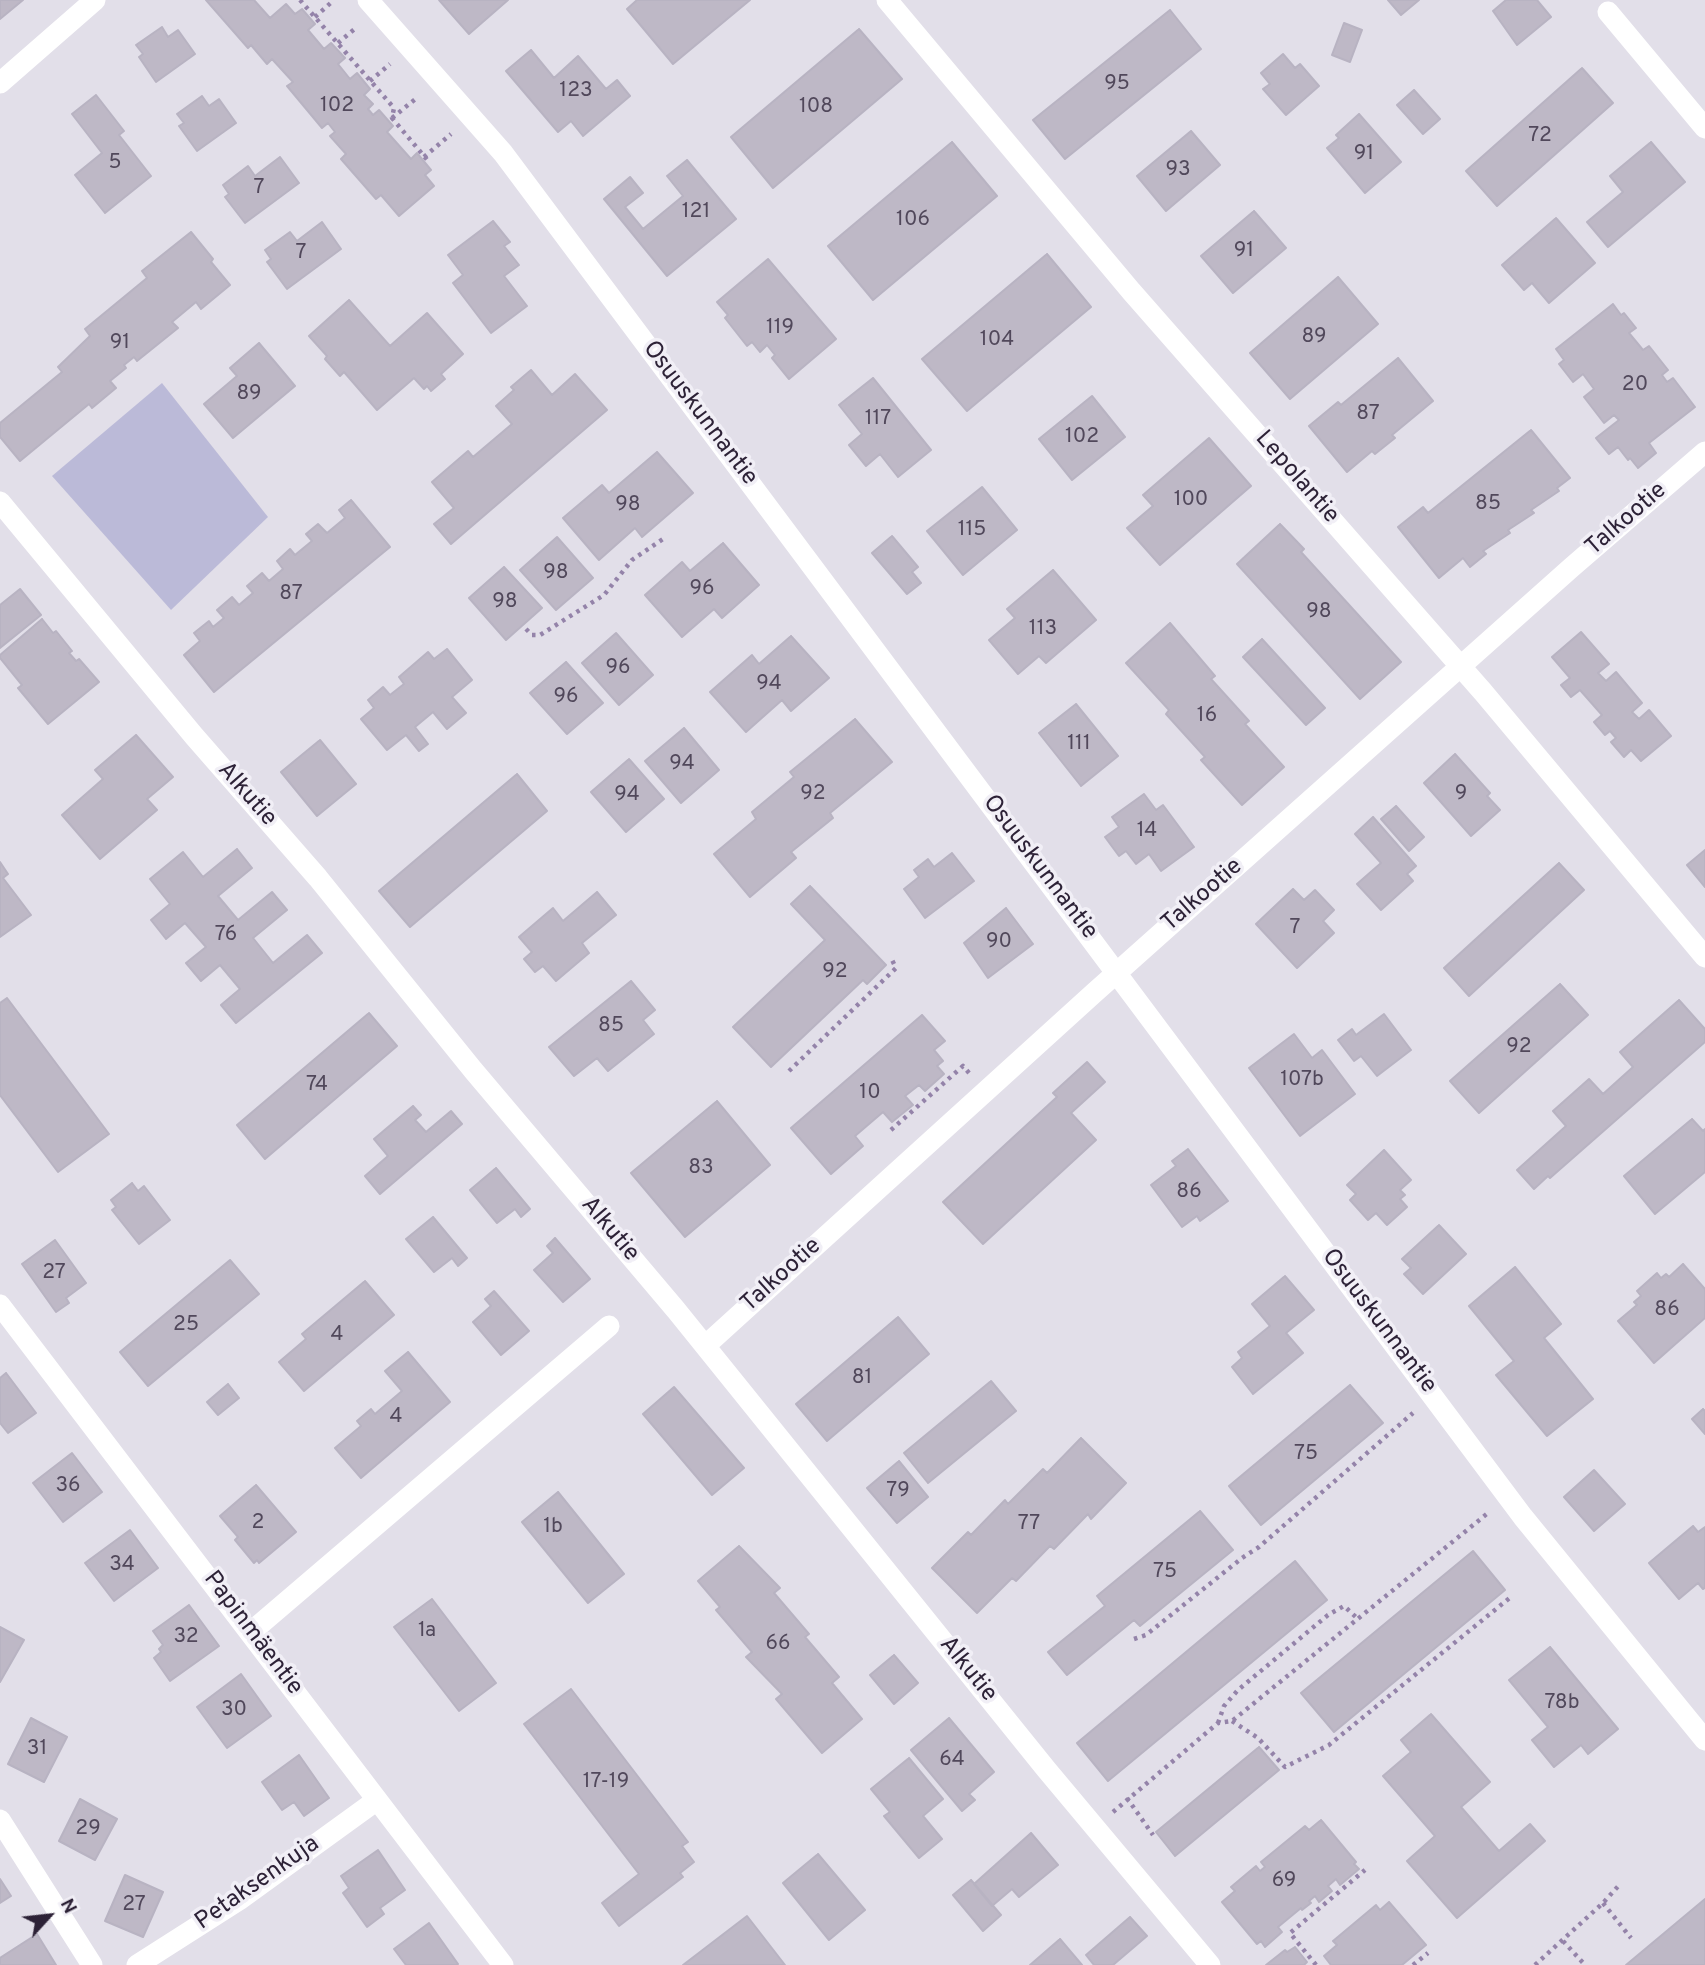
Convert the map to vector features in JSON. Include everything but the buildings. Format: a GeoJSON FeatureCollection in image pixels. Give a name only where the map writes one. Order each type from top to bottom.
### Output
{"type":"FeatureCollection","features":[{"type":"Feature","properties":{"kind":"street"},"geometry":{"type":"LineString","coordinates":[[0,83],[95,0]]}},
{"type":"Feature","properties":{"kind":"street","name":"Osuuskunnantie"},"geometry":{"type":"LineString","coordinates":[[368,0],[503,153],[1517,1508],[1705,1740]]}},
{"type":"Feature","properties":{"kind":"street","name":"Lepolantie"},"geometry":{"type":"LineString","coordinates":[[887,0],[1131,291],[1461,666],[1705,957]]}},
{"type":"Feature","properties":{"kind":"street"},"geometry":{"type":"LineString","coordinates":[[1608,12],[1705,128]]}},
{"type":"Feature","properties":{"kind":"street","name":"Talkootie"},"geometry":{"type":"LineString","coordinates":[[705,1346],[1117,972],[1705,452]]}},
{"type":"Feature","properties":{"kind":"street","name":"Alkutie"},"geometry":{"type":"LineString","coordinates":[[0,502],[194,736],[326,888],[705,1346],[1210,1965]]}},
{"type":"Feature","properties":{"kind":"street","name":"Papinmäentie"},"geometry":{"type":"LineString","coordinates":[[0,1305],[503,1965]]}},
{"type":"Feature","properties":{"kind":"street"},"geometry":{"type":"LineString","coordinates":[[251,1632],[609,1326]]}},
{"type":"Feature","properties":{"kind":"street","name":"Petaksenkuja"},"geometry":{"type":"LineString","coordinates":[[137,1965],[239,1900],[377,1800]]}},
{"type":"Feature","properties":{"kind":"street"},"geometry":{"type":"LineString","coordinates":[[0,1820],[92,1965]]}},
{"type":"Feature","properties":{"kind":"path"},"geometry":{"type":"LineString","coordinates":[[300,0],[394,108],[392,118]]}},
{"type":"Feature","properties":{"kind":"path"},"geometry":{"type":"LineString","coordinates":[[315,17],[334,0]]}},
{"type":"Feature","properties":{"kind":"path"},"geometry":{"type":"LineString","coordinates":[[338,43],[357,27]]}},
{"type":"Feature","properties":{"kind":"path"},"geometry":{"type":"LineString","coordinates":[[370,81],[390,64]]}},
{"type":"Feature","properties":{"kind":"path"},"geometry":{"type":"LineString","coordinates":[[392,118],[418,97]]}},
{"type":"Feature","properties":{"kind":"path"},"geometry":{"type":"LineString","coordinates":[[392,118],[429,162]]}},
{"type":"Feature","properties":{"kind":"path"},"geometry":{"type":"LineString","coordinates":[[424,157],[451,134]]}},
{"type":"Feature","properties":{"kind":"path"},"geometry":{"type":"LineString","coordinates":[[526,629],[532,635],[540,635],[604,595],[632,560],[666,537]]}},
{"type":"Feature","properties":{"kind":"path"},"geometry":{"type":"LineString","coordinates":[[789,1071],[896,968],[892,960]]}},
{"type":"Feature","properties":{"kind":"path"},"geometry":{"type":"LineString","coordinates":[[891,1130],[963,1066],[985,1092]]}},
{"type":"Feature","properties":{"kind":"path"},"geometry":{"type":"LineString","coordinates":[[1134,1639],[1146,1635],[1259,1547],[1413,1413]]}},
{"type":"Feature","properties":{"kind":"path"},"geometry":{"type":"LineString","coordinates":[[1218,1723],[1232,1721],[1488,1512]]}},
{"type":"Feature","properties":{"kind":"path"},"geometry":{"type":"LineString","coordinates":[[1232,1721],[1258,1738],[1285,1767],[1329,1745],[1512,1596]]}},
{"type":"Feature","properties":{"kind":"path"},"geometry":{"type":"LineString","coordinates":[[1096,1828],[1127,1798],[1218,1723],[1224,1706],[1238,1690],[1328,1615],[1344,1606],[1358,1619]]}},
{"type":"Feature","properties":{"kind":"path"},"geometry":{"type":"LineString","coordinates":[[1127,1798],[1153,1835]]}},
{"type":"Feature","properties":{"kind":"path"},"geometry":{"type":"LineString","coordinates":[[1316,1965],[1290,1933],[1366,1870]]}},
{"type":"Feature","properties":{"kind":"path"},"geometry":{"type":"LineString","coordinates":[[1535,1965],[1621,1883]]}},
{"type":"Feature","properties":{"kind":"path"},"geometry":{"type":"LineString","coordinates":[[1603,1903],[1631,1938]]}},
{"type":"Feature","properties":{"kind":"path"},"geometry":{"type":"LineString","coordinates":[[1563,1941],[1585,1965]]}},
{"type":"Feature","properties":{"kind":"path"},"geometry":{"type":"LineString","coordinates":[[1413,1965],[1428,1953]]}},
{"type":"Feature","properties":{"kind":"shaded area"},"geometry":{"type":"Polygon","coordinates":[[[162,383],[268,517],[171,610],[52,476],[162,383]]]}}]}
